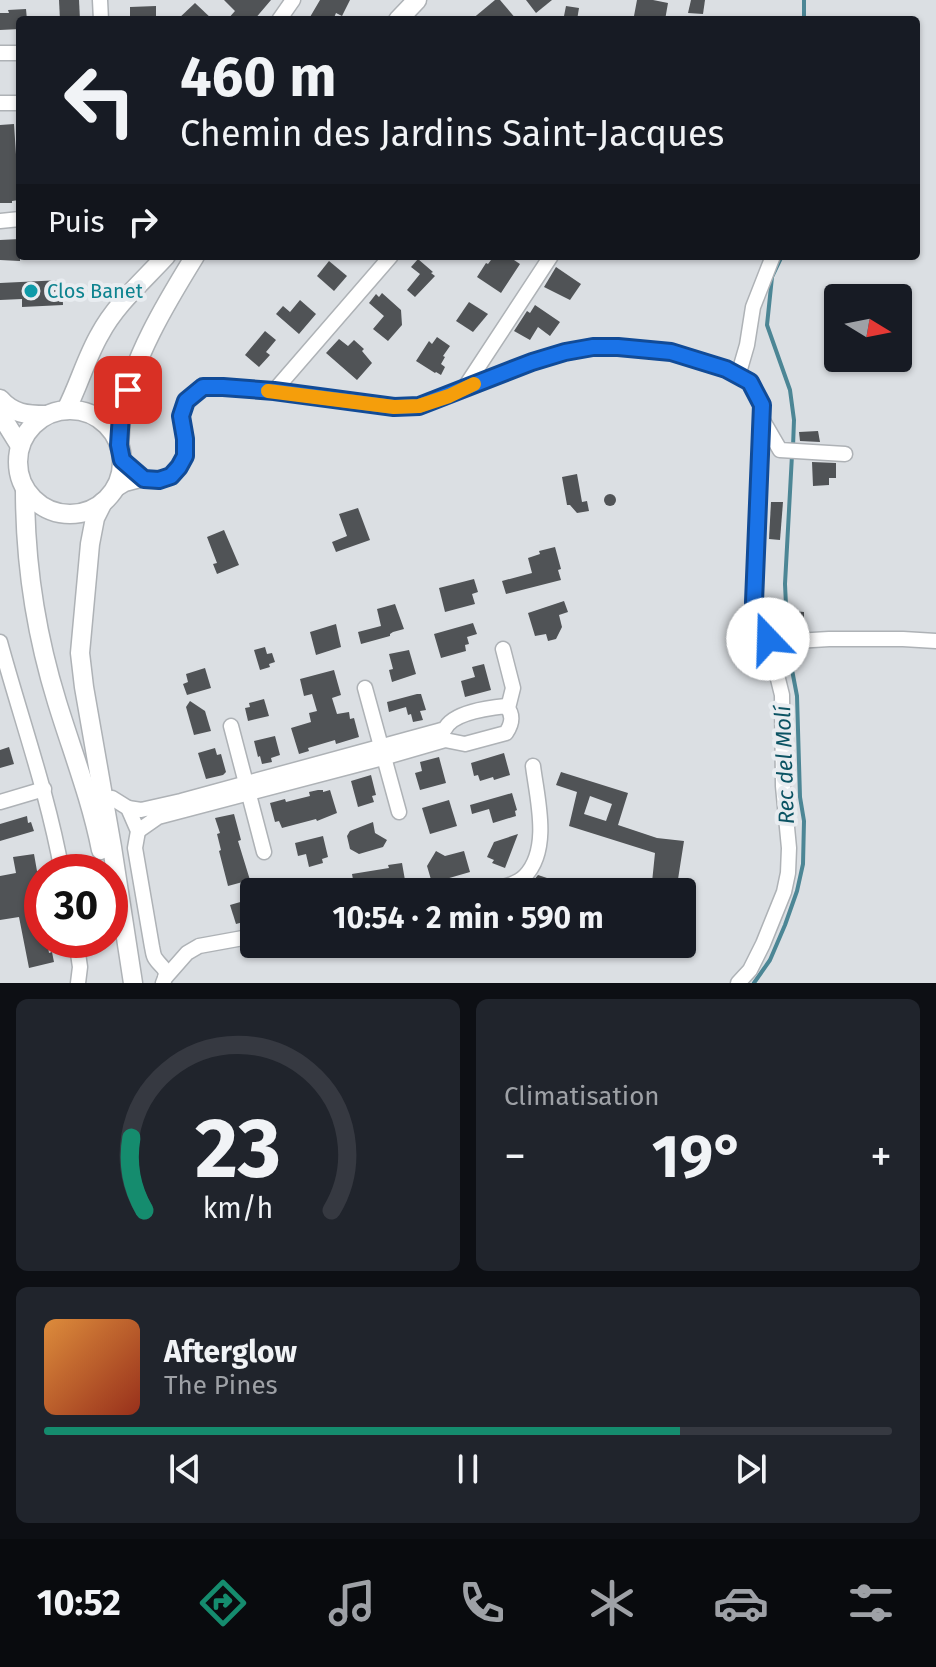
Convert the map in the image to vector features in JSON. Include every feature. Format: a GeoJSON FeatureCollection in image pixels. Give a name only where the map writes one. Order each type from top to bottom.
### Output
{"type":"FeatureCollection","features":[{"type":"Feature","properties":{"kind":"main road"},"geometry":{"type":"LineString","coordinates":[[402,16],[417,0]]}},
{"type":"Feature","properties":{"kind":"main road"},"geometry":{"type":"LineString","coordinates":[[102,854],[42,646],[32,590],[25,490],[18,468],[20,446],[35,423],[55,412],[74,394],[88,355],[115,311],[162,260]]}},
{"type":"Feature","properties":{"kind":"main road"},"geometry":{"type":"LineString","coordinates":[[133,983],[80,653],[90,544],[95,518],[118,482],[121,414],[138,364],[167,301],[193,260]]}},
{"type":"Feature","properties":{"kind":"main road"},"geometry":{"type":"LineString","coordinates":[[0,399],[11,410],[26,415],[80,411],[93,415],[113,433],[120,452]]}},
{"type":"Feature","properties":{"kind":"main road"},"geometry":{"type":"LineString","coordinates":[[0,418],[20,446]]}},
{"type":"Feature","properties":{"kind":"main road"},"geometry":{"type":"LineString","coordinates":[[25,490],[43,507],[68,515],[92,509],[108,497]]}},
{"type":"Feature","properties":{"kind":"main road"},"geometry":{"type":"LineString","coordinates":[[82,639],[145,983]]}},
{"type":"Feature","properties":{"kind":"main road"},"geometry":{"type":"LineString","coordinates":[[120,958],[124,983]]}},
{"type":"Feature","properties":{"kind":"street"},"geometry":{"type":"LineString","coordinates":[[274,391],[388,260]]}},
{"type":"Feature","properties":{"kind":"street"},"geometry":{"type":"LineString","coordinates":[[465,387],[548,260]]}},
{"type":"Feature","properties":{"kind":"street"},"geometry":{"type":"LineString","coordinates":[[738,376],[753,307],[771,260]]}},
{"type":"Feature","properties":{"kind":"street"},"geometry":{"type":"LineString","coordinates":[[108,497],[125,484],[144,479],[159,480],[171,476],[179,467],[185,456],[181,416],[186,401],[203,387],[274,391],[394,407],[419,406],[565,352],[593,347],[671,352],[726,369],[750,382],[762,405],[754,602],[760,628],[781,641],[936,641]]}},
{"type":"Feature","properties":{"kind":"street"},"geometry":{"type":"LineString","coordinates":[[762,419],[780,450],[845,454]]}},
{"type":"Feature","properties":{"kind":"street"},"geometry":{"type":"LineString","coordinates":[[120,452],[144,479]]}},
{"type":"Feature","properties":{"kind":"street"},"geometry":{"type":"LineString","coordinates":[[738,983],[750,970],[763,944],[784,892],[788,873],[781,641]]}},
{"type":"Feature","properties":{"kind":"street"},"geometry":{"type":"LineString","coordinates":[[0,642],[7,691],[44,789],[59,854]]}},
{"type":"Feature","properties":{"kind":"street"},"geometry":{"type":"LineString","coordinates":[[503,649],[513,688],[508,708],[512,718],[506,733],[465,744],[454,743],[446,734],[447,723],[455,717],[496,707],[508,708]]}},
{"type":"Feature","properties":{"kind":"street"},"geometry":{"type":"LineString","coordinates":[[365,688],[399,812]]}},
{"type":"Feature","properties":{"kind":"street"},"geometry":{"type":"LineString","coordinates":[[231,726],[264,852]]}},
{"type":"Feature","properties":{"kind":"street"},"geometry":{"type":"LineString","coordinates":[[138,831],[158,817],[249,788],[446,734]]}},
{"type":"Feature","properties":{"kind":"street"},"geometry":{"type":"LineString","coordinates":[[522,878],[532,866],[541,839],[533,766]]}},
{"type":"Feature","properties":{"kind":"street"},"geometry":{"type":"LineString","coordinates":[[112,798],[128,808],[141,810],[249,788]]}},
{"type":"Feature","properties":{"kind":"street"},"geometry":{"type":"LineString","coordinates":[[0,802],[44,789]]}},
{"type":"Feature","properties":{"kind":"street"},"geometry":{"type":"LineString","coordinates":[[128,808],[138,831],[135,848],[152,947],[156,959],[164,966],[164,981]]}},
{"type":"Feature","properties":{"kind":"street"},"geometry":{"type":"LineString","coordinates":[[164,981],[187,953],[199,946],[240,939]]}},
{"type":"Feature","properties":{"kind":"street"},"geometry":{"type":"LineString","coordinates":[[78,983],[79,958]]}},
{"type":"Feature","properties":{"kind":"building"},"geometry":{"type":"Polygon","coordinates":[[[59,0],[79,0],[80,16],[60,16],[59,0]]]}},
{"type":"Feature","properties":{"kind":"building"},"geometry":{"type":"Polygon","coordinates":[[[224,0],[271,0],[257,16],[231,16],[235,11],[224,0]]]}},
{"type":"Feature","properties":{"kind":"building"},"geometry":{"type":"Polygon","coordinates":[[[320,0],[350,0],[342,16],[336,13],[335,16],[311,16],[320,0]]]}},
{"type":"Feature","properties":{"kind":"building"},"geometry":{"type":"Polygon","coordinates":[[[495,0],[500,0],[514,16],[476,16],[495,0]]]}},
{"type":"Feature","properties":{"kind":"building"},"geometry":{"type":"Polygon","coordinates":[[[526,0],[552,0],[536,13],[526,0]]]}},
{"type":"Feature","properties":{"kind":"building"},"geometry":{"type":"Polygon","coordinates":[[[637,0],[668,3],[666,16],[634,16],[637,0]]]}},
{"type":"Feature","properties":{"kind":"building"},"geometry":{"type":"Polygon","coordinates":[[[691,0],[705,0],[703,14],[688,13],[691,0]]]}},
{"type":"Feature","properties":{"kind":"building"},"geometry":{"type":"Polygon","coordinates":[[[195,3],[209,16],[181,16],[195,3]]]}},
{"type":"Feature","properties":{"kind":"building"},"geometry":{"type":"Polygon","coordinates":[[[156,6],[156,16],[130,16],[130,7],[156,6]]]}},
{"type":"Feature","properties":{"kind":"building"},"geometry":{"type":"Polygon","coordinates":[[[566,6],[579,8],[578,16],[564,16],[566,6]]]}},
{"type":"Feature","properties":{"kind":"building"},"geometry":{"type":"Polygon","coordinates":[[[26,9],[27,16],[16,16],[16,29],[0,30],[0,13],[9,13],[8,10],[26,9]]]}},
{"type":"Feature","properties":{"kind":"building"},"geometry":{"type":"Polygon","coordinates":[[[14,124],[16,200],[12,203],[0,203],[0,125],[14,124]]]}},
{"type":"Feature","properties":{"kind":"building"},"geometry":{"type":"Polygon","coordinates":[[[16,239],[16,260],[20,261],[0,260],[0,240],[16,239]]]}},
{"type":"Feature","properties":{"kind":"building"},"geometry":{"type":"Polygon","coordinates":[[[419,260],[435,276],[415,297],[407,290],[420,274],[411,267],[419,260]]]}},
{"type":"Feature","properties":{"kind":"building"},"geometry":{"type":"Polygon","coordinates":[[[491,260],[514,260],[520,264],[501,293],[477,277],[491,260]]]}},
{"type":"Feature","properties":{"kind":"building"},"geometry":{"type":"Polygon","coordinates":[[[329,261],[347,276],[334,291],[317,276],[329,261]]]}},
{"type":"Feature","properties":{"kind":"building"},"geometry":{"type":"Polygon","coordinates":[[[556,267],[581,284],[570,300],[544,287],[556,267]]]}},
{"type":"Feature","properties":{"kind":"building","name":"Clos Banet"},"geometry":{"type":"Polygon","coordinates":[[[62,280],[63,305],[22,307],[22,299],[0,300],[0,283],[62,280]]]}},
{"type":"Feature","properties":{"kind":"building"},"geometry":{"type":"Polygon","coordinates":[[[382,293],[401,310],[402,325],[388,341],[373,329],[384,316],[369,303],[376,294],[379,297],[382,293]]]}},
{"type":"Feature","properties":{"kind":"building"},"geometry":{"type":"Polygon","coordinates":[[[300,300],[316,314],[299,334],[276,314],[283,306],[290,312],[300,300]]]}},
{"type":"Feature","properties":{"kind":"building"},"geometry":{"type":"Polygon","coordinates":[[[469,302],[488,314],[473,332],[456,321],[469,302]]]}},
{"type":"Feature","properties":{"kind":"building"},"geometry":{"type":"Polygon","coordinates":[[[535,305],[560,322],[550,336],[538,327],[530,340],[514,331],[527,311],[530,313],[535,305]]]}},
{"type":"Feature","properties":{"kind":"building"},"geometry":{"type":"Polygon","coordinates":[[[265,331],[276,340],[266,352],[270,355],[259,367],[245,355],[265,331]]]}},
{"type":"Feature","properties":{"kind":"building"},"geometry":{"type":"Polygon","coordinates":[[[437,337],[450,346],[443,356],[441,364],[445,367],[441,375],[416,361],[429,341],[432,344],[437,337]]]}},
{"type":"Feature","properties":{"kind":"building"},"geometry":{"type":"Polygon","coordinates":[[[339,339],[348,346],[354,340],[372,363],[357,380],[326,353],[339,339]]]}},
{"type":"Feature","properties":{"kind":"building"},"geometry":{"type":"Polygon","coordinates":[[[818,431],[820,442],[800,441],[799,432],[818,431]]]}},
{"type":"Feature","properties":{"kind":"building"},"geometry":{"type":"Polygon","coordinates":[[[812,462],[836,463],[836,478],[829,478],[829,485],[813,486],[812,462]]]}},
{"type":"Feature","properties":{"kind":"building"},"geometry":{"type":"Polygon","coordinates":[[[577,474],[582,502],[587,501],[589,511],[577,513],[567,505],[562,477],[577,474]]]}},
{"type":"Feature","properties":{"kind":"building"},"geometry":{"type":"Polygon","coordinates":[[[610,494],[616,500],[610,506],[604,500],[610,494]]]}},
{"type":"Feature","properties":{"kind":"building"},"geometry":{"type":"Polygon","coordinates":[[[771,502],[783,502],[780,540],[769,539],[771,502]]]}},
{"type":"Feature","properties":{"kind":"building"},"geometry":{"type":"Polygon","coordinates":[[[358,508],[370,540],[336,552],[332,542],[347,536],[339,514],[358,508]]]}},
{"type":"Feature","properties":{"kind":"building"},"geometry":{"type":"Polygon","coordinates":[[[224,530],[239,565],[217,574],[213,564],[217,563],[207,537],[224,530]]]}},
{"type":"Feature","properties":{"kind":"building"},"geometry":{"type":"Polygon","coordinates":[[[555,547],[561,580],[506,594],[502,581],[532,573],[528,558],[555,547]]]}},
{"type":"Feature","properties":{"kind":"building"},"geometry":{"type":"Polygon","coordinates":[[[474,579],[478,592],[472,594],[475,604],[445,612],[439,588],[474,579]]]}},
{"type":"Feature","properties":{"kind":"building"},"geometry":{"type":"Polygon","coordinates":[[[564,601],[568,612],[559,615],[562,627],[556,639],[548,641],[546,634],[535,636],[528,613],[564,601]]]}},
{"type":"Feature","properties":{"kind":"building"},"geometry":{"type":"Polygon","coordinates":[[[395,604],[404,629],[361,644],[358,632],[381,626],[377,609],[395,604]]]}},
{"type":"Feature","properties":{"kind":"building"},"geometry":{"type":"Polygon","coordinates":[[[793,611],[804,612],[804,630],[792,630],[793,611]]]}},
{"type":"Feature","properties":{"kind":"building"},"geometry":{"type":"Polygon","coordinates":[[[473,623],[477,634],[467,637],[469,644],[465,645],[466,651],[441,658],[434,634],[473,623]]]}},
{"type":"Feature","properties":{"kind":"building"},"geometry":{"type":"Polygon","coordinates":[[[336,624],[341,647],[316,655],[310,632],[336,624]]]}},
{"type":"Feature","properties":{"kind":"building"},"geometry":{"type":"Polygon","coordinates":[[[265,647],[267,654],[272,653],[275,662],[260,670],[254,650],[265,647]]]}},
{"type":"Feature","properties":{"kind":"building"},"geometry":{"type":"Polygon","coordinates":[[[409,650],[416,674],[392,682],[389,654],[409,650]]]}},
{"type":"Feature","properties":{"kind":"building"},"geometry":{"type":"Polygon","coordinates":[[[484,664],[491,690],[465,697],[461,681],[475,677],[472,667],[484,664]]]}},
{"type":"Feature","properties":{"kind":"building"},"geometry":{"type":"Polygon","coordinates":[[[205,668],[211,688],[187,695],[183,684],[188,682],[186,674],[205,668]]]}},
{"type":"Feature","properties":{"kind":"building"},"geometry":{"type":"Polygon","coordinates":[[[334,670],[341,695],[332,698],[337,714],[349,712],[350,719],[354,718],[359,737],[336,744],[335,740],[299,754],[291,728],[311,722],[309,713],[317,711],[312,694],[304,696],[300,679],[334,670]]]}},
{"type":"Feature","properties":{"kind":"building"},"geometry":{"type":"Polygon","coordinates":[[[421,694],[426,710],[420,711],[423,720],[413,722],[406,707],[389,712],[387,702],[421,694]]]}},
{"type":"Feature","properties":{"kind":"building"},"geometry":{"type":"Polygon","coordinates":[[[264,699],[269,716],[248,721],[245,708],[250,707],[249,703],[264,699]]]}},
{"type":"Feature","properties":{"kind":"building"},"geometry":{"type":"Polygon","coordinates":[[[190,701],[205,711],[211,731],[194,735],[186,707],[190,701]]]}},
{"type":"Feature","properties":{"kind":"building"},"geometry":{"type":"Polygon","coordinates":[[[275,736],[280,755],[271,758],[272,762],[262,764],[254,741],[275,736]]]}},
{"type":"Feature","properties":{"kind":"building"},"geometry":{"type":"Polygon","coordinates":[[[9,747],[14,764],[0,768],[0,750],[9,747]]]}},
{"type":"Feature","properties":{"kind":"building"},"geometry":{"type":"Polygon","coordinates":[[[215,748],[217,755],[221,754],[226,772],[206,779],[198,753],[215,748]]]}},
{"type":"Feature","properties":{"kind":"building"},"geometry":{"type":"Polygon","coordinates":[[[504,753],[510,775],[480,781],[478,775],[474,776],[471,763],[504,753]]]}},
{"type":"Feature","properties":{"kind":"building"},"geometry":{"type":"Polygon","coordinates":[[[439,757],[446,783],[420,790],[415,773],[422,771],[420,762],[439,757]]]}},
{"type":"Feature","properties":{"kind":"building"},"geometry":{"type":"Polygon","coordinates":[[[561,772],[628,793],[618,825],[657,838],[684,841],[678,878],[652,878],[655,853],[569,826],[577,792],[556,785],[561,772]],[[590,796],[584,814],[606,821],[612,804],[590,796]]]}},
{"type":"Feature","properties":{"kind":"building"},"geometry":{"type":"Polygon","coordinates":[[[371,775],[376,795],[372,796],[374,802],[358,807],[351,781],[371,775]]]}},
{"type":"Feature","properties":{"kind":"building"},"geometry":{"type":"Polygon","coordinates":[[[330,790],[337,813],[317,821],[282,828],[279,821],[275,822],[270,803],[310,796],[309,792],[330,790]]]}},
{"type":"Feature","properties":{"kind":"building"},"geometry":{"type":"Polygon","coordinates":[[[512,793],[516,816],[493,823],[489,809],[472,814],[470,805],[512,793]]]}},
{"type":"Feature","properties":{"kind":"building"},"geometry":{"type":"Polygon","coordinates":[[[449,800],[457,826],[430,834],[422,808],[449,800]]]}},
{"type":"Feature","properties":{"kind":"building"},"geometry":{"type":"Polygon","coordinates":[[[234,814],[241,840],[238,841],[249,878],[240,878],[240,883],[228,886],[215,818],[234,814]]]}},
{"type":"Feature","properties":{"kind":"building"},"geometry":{"type":"Polygon","coordinates":[[[27,816],[34,831],[0,841],[0,824],[27,816]]]}},
{"type":"Feature","properties":{"kind":"building"},"geometry":{"type":"Polygon","coordinates":[[[373,822],[375,833],[387,840],[383,847],[359,854],[350,849],[347,836],[350,831],[373,822]]]}},
{"type":"Feature","properties":{"kind":"building"},"geometry":{"type":"Polygon","coordinates":[[[518,834],[505,868],[492,863],[494,860],[487,857],[494,842],[518,834]]]}},
{"type":"Feature","properties":{"kind":"building"},"geometry":{"type":"Polygon","coordinates":[[[323,836],[328,857],[322,859],[323,863],[309,867],[306,854],[298,856],[295,843],[323,836]]]}},
{"type":"Feature","properties":{"kind":"building"},"geometry":{"type":"Polygon","coordinates":[[[436,851],[445,856],[464,851],[470,872],[449,878],[431,878],[427,866],[436,851]]]}},
{"type":"Feature","properties":{"kind":"building"},"geometry":{"type":"Polygon","coordinates":[[[24,855],[24,942],[19,917],[0,920],[0,876],[16,873],[13,857],[24,855]]]}},
{"type":"Feature","properties":{"kind":"building"},"geometry":{"type":"Polygon","coordinates":[[[402,863],[405,878],[353,878],[352,874],[389,868],[388,865],[402,863]]]}},
{"type":"Feature","properties":{"kind":"building"},"geometry":{"type":"Polygon","coordinates":[[[240,902],[240,923],[236,924],[230,905],[240,902]]]}},
{"type":"Feature","properties":{"kind":"building"},"geometry":{"type":"Polygon","coordinates":[[[27,958],[53,958],[54,962],[29,968],[27,958]]]}},
{"type":"Feature","properties":{"kind":"waterway","name":"Rec del Molí"},"geometry":{"type":"LineString","coordinates":[[804,0],[804,16]]}},
{"type":"Feature","properties":{"kind":"waterway","name":"Rec del Molí"},"geometry":{"type":"LineString","coordinates":[[780,260],[772,277],[767,325],[790,390],[794,420],[793,447]]}},
{"type":"Feature","properties":{"kind":"waterway","name":"Rec del Molí"},"geometry":{"type":"LineString","coordinates":[[754,983],[770,960],[785,925],[803,864],[804,821],[800,797],[797,696],[788,649],[785,584],[792,455]]}},
{"type":"Feature","properties":{"kind":"slow traffic"},"geometry":{"type":"LineString","coordinates":[[268,391],[394,407],[419,406],[474,384]]}},
{"type":"Feature","properties":{"kind":"place","name":"Clos Banet"},"geometry":{"type":"Point","coordinates":[31,291]}},
{"type":"Feature","properties":{"kind":"route"},"geometry":{"type":"LineString","coordinates":[[128,390],[121,414],[119,445],[122,460],[144,479],[159,480],[171,476],[185,456],[181,416],[186,401],[203,387],[274,391],[394,407],[419,406],[532,362],[593,347],[671,352],[726,369],[750,382],[762,405],[754,602],[760,628],[768,639]]}}]}
